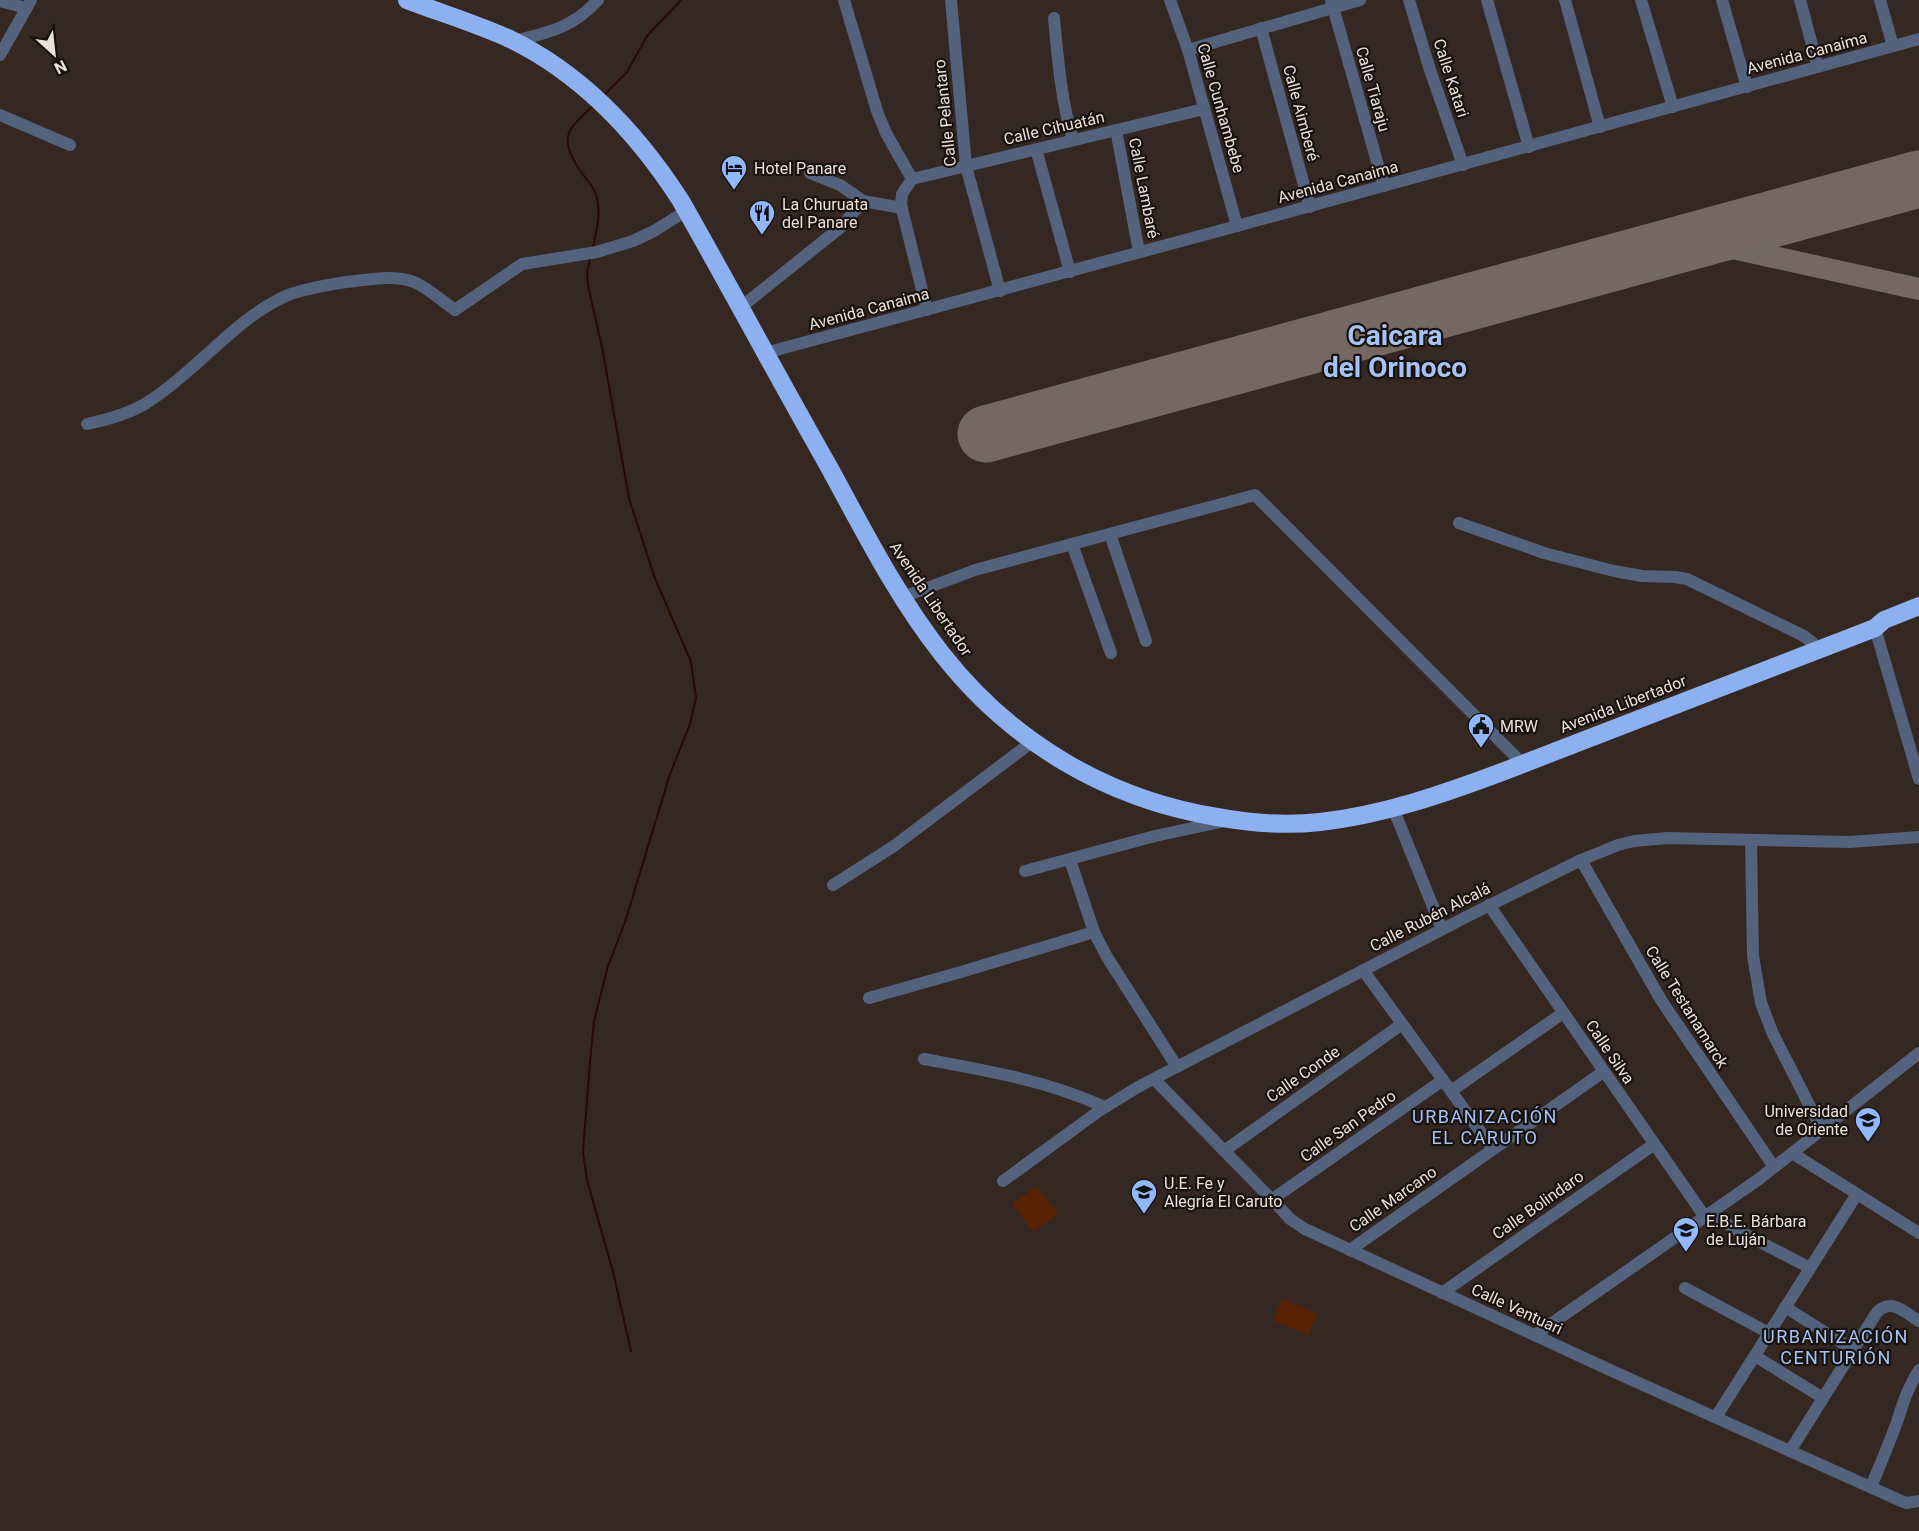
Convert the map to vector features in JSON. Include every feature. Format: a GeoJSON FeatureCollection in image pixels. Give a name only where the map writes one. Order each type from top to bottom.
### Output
{"type":"FeatureCollection","features":[{"type":"Feature","properties":{"kind":"highway","name":"Avenida Libertador"},"geometry":{"type":"LineString","coordinates":[[407,0],[513,41],[569,76],[613,113],[658,166],[686,211],[903,597],[932,640],[960,675],[1000,717],[1032,742],[1086,775],[1129,794],[1177,810],[1264,823],[1316,822],[1393,808],[1461,787],[1523,764],[1875,628],[1884,620],[1919,606]]}},
{"type":"Feature","properties":{"kind":"highway","name":"Avenida Libertador"},"geometry":{"type":"LineString","coordinates":[[1875,628],[1888,629],[1919,617]]}},
{"type":"Feature","properties":{"kind":"street"},"geometry":{"type":"LineString","coordinates":[[513,41],[562,27],[582,16],[598,0]]}},
{"type":"Feature","properties":{"kind":"street"},"geometry":{"type":"LineString","coordinates":[[844,0],[877,111],[886,133],[912,179],[903,195],[902,208],[927,310]]}},
{"type":"Feature","properties":{"kind":"street","name":"Calle Pelantaro"},"geometry":{"type":"LineString","coordinates":[[951,0],[966,166],[999,291]]}},
{"type":"Feature","properties":{"kind":"street","name":"Calle Cunhambebe"},"geometry":{"type":"LineString","coordinates":[[1170,0],[1188,50],[1237,226]]}},
{"type":"Feature","properties":{"kind":"street"},"geometry":{"type":"LineString","coordinates":[[1188,50],[1332,4],[1360,0]]}},
{"type":"Feature","properties":{"kind":"street","name":"Calle Katari"},"geometry":{"type":"LineString","coordinates":[[1409,0],[1429,67],[1463,165]]}},
{"type":"Feature","properties":{"kind":"street"},"geometry":{"type":"LineString","coordinates":[[1487,0],[1528,147]]}},
{"type":"Feature","properties":{"kind":"street"},"geometry":{"type":"LineString","coordinates":[[1565,0],[1600,127]]}},
{"type":"Feature","properties":{"kind":"street"},"geometry":{"type":"LineString","coordinates":[[1641,0],[1673,107]]}},
{"type":"Feature","properties":{"kind":"street"},"geometry":{"type":"LineString","coordinates":[[1722,0],[1747,87]]}},
{"type":"Feature","properties":{"kind":"street"},"geometry":{"type":"LineString","coordinates":[[1800,0],[1818,67]]}},
{"type":"Feature","properties":{"kind":"street"},"geometry":{"type":"LineString","coordinates":[[1880,0],[1893,46]]}},
{"type":"Feature","properties":{"kind":"street"},"geometry":{"type":"LineString","coordinates":[[0,1],[29,4],[0,56]]}},
{"type":"Feature","properties":{"kind":"street","name":"Calle Tiaraju"},"geometry":{"type":"LineString","coordinates":[[1332,4],[1384,186]]}},
{"type":"Feature","properties":{"kind":"street"},"geometry":{"type":"LineString","coordinates":[[1054,18],[1065,114],[1072,140]]}},
{"type":"Feature","properties":{"kind":"street","name":"Calle Aimberé"},"geometry":{"type":"LineString","coordinates":[[1261,28],[1310,207]]}},
{"type":"Feature","properties":{"kind":"street","name":"Avenida Canaima"},"geometry":{"type":"LineString","coordinates":[[765,353],[1310,207],[1919,39]]}},
{"type":"Feature","properties":{"kind":"street","name":"Calle Cihuatán"},"geometry":{"type":"LineString","coordinates":[[912,179],[1204,109]]}},
{"type":"Feature","properties":{"kind":"street"},"geometry":{"type":"LineString","coordinates":[[0,115],[70,145]]}},
{"type":"Feature","properties":{"kind":"street","name":"Calle Lambaré"},"geometry":{"type":"LineString","coordinates":[[1116,130],[1139,252]]}},
{"type":"Feature","properties":{"kind":"street"},"geometry":{"type":"LineString","coordinates":[[1036,149],[1070,272]]}},
{"type":"Feature","properties":{"kind":"street"},"geometry":{"type":"LineString","coordinates":[[810,173],[840,185],[863,201],[902,208]]}},
{"type":"Feature","properties":{"kind":"street"},"geometry":{"type":"LineString","coordinates":[[740,308],[841,227],[863,201]]}},
{"type":"Feature","properties":{"kind":"street"},"geometry":{"type":"LineString","coordinates":[[87,424],[119,416],[150,401],[249,319],[290,295],[333,284],[402,279],[415,282],[455,310],[522,264],[592,253],[647,235],[686,211]]}},
{"type":"Feature","properties":{"kind":"street"},"geometry":{"type":"LineString","coordinates":[[903,597],[975,570],[1255,495],[1523,764]]}},
{"type":"Feature","properties":{"kind":"street"},"geometry":{"type":"LineString","coordinates":[[1459,523],[1544,553],[1614,571],[1642,576],[1675,576],[1687,579],[1804,636],[1814,644],[1817,650]]}},
{"type":"Feature","properties":{"kind":"street"},"geometry":{"type":"LineString","coordinates":[[1110,534],[1146,641]]}},
{"type":"Feature","properties":{"kind":"street"},"geometry":{"type":"LineString","coordinates":[[1072,544],[1111,653]]}},
{"type":"Feature","properties":{"kind":"street"},"geometry":{"type":"LineString","coordinates":[[1875,628],[1919,779]]}},
{"type":"Feature","properties":{"kind":"street"},"geometry":{"type":"LineString","coordinates":[[833,885],[894,846],[1032,742]]}},
{"type":"Feature","properties":{"kind":"street"},"geometry":{"type":"LineString","coordinates":[[1393,808],[1442,929]]}},
{"type":"Feature","properties":{"kind":"street"},"geometry":{"type":"LineString","coordinates":[[1025,871],[1155,836],[1232,819]]}},
{"type":"Feature","properties":{"kind":"street","name":"Calle Rubén Alcalá"},"geometry":{"type":"LineString","coordinates":[[1003,1181],[1105,1107],[1154,1079],[1442,929],[1581,860],[1618,845],[1668,838],[1849,842],[1919,837]]}},
{"type":"Feature","properties":{"kind":"street"},"geometry":{"type":"LineString","coordinates":[[1751,840],[1753,956],[1759,996],[1773,1034],[1822,1130]]}},
{"type":"Feature","properties":{"kind":"street"},"geometry":{"type":"LineString","coordinates":[[1070,860],[1094,932],[1107,957],[1177,1067]]}},
{"type":"Feature","properties":{"kind":"street","name":"Calle Testanamarck"},"geometry":{"type":"LineString","coordinates":[[1581,860],[1661,1000],[1774,1167]]}},
{"type":"Feature","properties":{"kind":"street","name":"Calle Silva"},"geometry":{"type":"LineString","coordinates":[[1490,905],[1653,1144],[1708,1215]]}},
{"type":"Feature","properties":{"kind":"street"},"geometry":{"type":"LineString","coordinates":[[869,998],[1094,932]]}},
{"type":"Feature","properties":{"kind":"street"},"geometry":{"type":"LineString","coordinates":[[1363,970],[1493,1149]]}},
{"type":"Feature","properties":{"kind":"street"},"geometry":{"type":"LineString","coordinates":[[1451,1091],[1563,1013]]}},
{"type":"Feature","properties":{"kind":"street","name":"Calle Conde"},"geometry":{"type":"LineString","coordinates":[[1224,1150],[1402,1024]]}},
{"type":"Feature","properties":{"kind":"street"},"geometry":{"type":"LineString","coordinates":[[1535,1335],[1774,1167],[1919,1053]]}},
{"type":"Feature","properties":{"kind":"street"},"geometry":{"type":"LineString","coordinates":[[924,1059],[1014,1075],[1074,1093],[1105,1107]]}},
{"type":"Feature","properties":{"kind":"street","name":"Calle Marcano"},"geometry":{"type":"LineString","coordinates":[[1350,1250],[1603,1072]]}},
{"type":"Feature","properties":{"kind":"street","name":"Calle Ventuari"},"geometry":{"type":"LineString","coordinates":[[1154,1079],[1297,1225],[1906,1503],[1915,1502]]}},
{"type":"Feature","properties":{"kind":"street","name":"Calle San Pedro"},"geometry":{"type":"LineString","coordinates":[[1271,1200],[1443,1080]]}},
{"type":"Feature","properties":{"kind":"street","name":"Calle Bolindaro"},"geometry":{"type":"LineString","coordinates":[[1442,1293],[1653,1144]]}},
{"type":"Feature","properties":{"kind":"street"},"geometry":{"type":"LineString","coordinates":[[1792,1153],[1919,1233]]}},
{"type":"Feature","properties":{"kind":"street"},"geometry":{"type":"LineString","coordinates":[[1716,1417],[1857,1194]]}},
{"type":"Feature","properties":{"kind":"street"},"geometry":{"type":"LineString","coordinates":[[1708,1215],[1810,1268]]}},
{"type":"Feature","properties":{"kind":"street"},"geometry":{"type":"LineString","coordinates":[[1685,1288],[1769,1333]]}},
{"type":"Feature","properties":{"kind":"street"},"geometry":{"type":"LineString","coordinates":[[1790,1451],[1877,1312],[1885,1306],[1894,1306],[1919,1321]]}},
{"type":"Feature","properties":{"kind":"street"},"geometry":{"type":"LineString","coordinates":[[1785,1307],[1853,1350]]}},
{"type":"Feature","properties":{"kind":"street"},"geometry":{"type":"LineString","coordinates":[[1755,1356],[1823,1398]]}},
{"type":"Feature","properties":{"kind":"street"},"geometry":{"type":"LineString","coordinates":[[1871,1487],[1904,1400],[1919,1370]]}},
{"type":"Feature","properties":{"kind":"shaded area"},"geometry":{"type":"Polygon","coordinates":[[[1037,1186],[1058,1214],[1033,1232],[1012,1204],[1037,1186]]]}},
{"type":"Feature","properties":{"kind":"shaded area"},"geometry":{"type":"Polygon","coordinates":[[[1282,1299],[1317,1313],[1308,1335],[1274,1321],[1282,1299]]]}},
{"type":"Feature","properties":{"kind":"waterway"},"geometry":{"type":"LineString","coordinates":[[605,94],[627,72],[647,36],[681,0]]}},
{"type":"Feature","properties":{"kind":"waterway"},"geometry":{"type":"LineString","coordinates":[[593,106],[577,121],[569,134],[568,141],[573,158],[597,199],[598,220],[593,247]]}},
{"type":"Feature","properties":{"kind":"waterway"},"geometry":{"type":"LineString","coordinates":[[590,259],[587,273],[588,286],[602,347],[629,498],[654,576],[691,662],[696,698],[690,724],[670,774],[625,922],[608,966],[594,1021],[583,1152],[587,1180],[613,1272],[631,1351]]}},
{"type":"Feature","properties":{"kind":"taxiway"},"geometry":{"type":"LineString","coordinates":[[1696,240],[1919,289]]}},
{"type":"Feature","properties":{"kind":"runway"},"geometry":{"type":"LineString","coordinates":[[986,434],[1919,179]]}},
{"type":"Feature","properties":{"kind":"place","name":"Hotel Panare"},"geometry":{"type":"Point","coordinates":[734,191]}},
{"type":"Feature","properties":{"kind":"place","name":"La Churuata del Panare"},"geometry":{"type":"Point","coordinates":[762,236]}},
{"type":"Feature","properties":{"kind":"place","name":"MRW"},"geometry":{"type":"Point","coordinates":[1481,749]}},
{"type":"Feature","properties":{"kind":"place","name":"Universidad de Oriente"},"geometry":{"type":"Point","coordinates":[1868,1143]}},
{"type":"Feature","properties":{"kind":"place","name":"U.E. Fe y Alegría El Caruto"},"geometry":{"type":"Point","coordinates":[1144,1215]}},
{"type":"Feature","properties":{"kind":"place","name":"E.B.E. Bárbara de Luján"},"geometry":{"type":"Point","coordinates":[1686,1253]}},
{"type":"Feature","properties":{"kind":"district","name":"Caicara del Orinoco"},"geometry":{"type":"Point","coordinates":[1395,351]}},
{"type":"Feature","properties":{"kind":"district","name":"URBANIZACIÓN EL CARUTO"},"geometry":{"type":"Point","coordinates":[1485,1126]}},
{"type":"Feature","properties":{"kind":"district","name":"URBANIZACIÓN CENTURIÓN"},"geometry":{"type":"Point","coordinates":[1836,1346]}}]}
